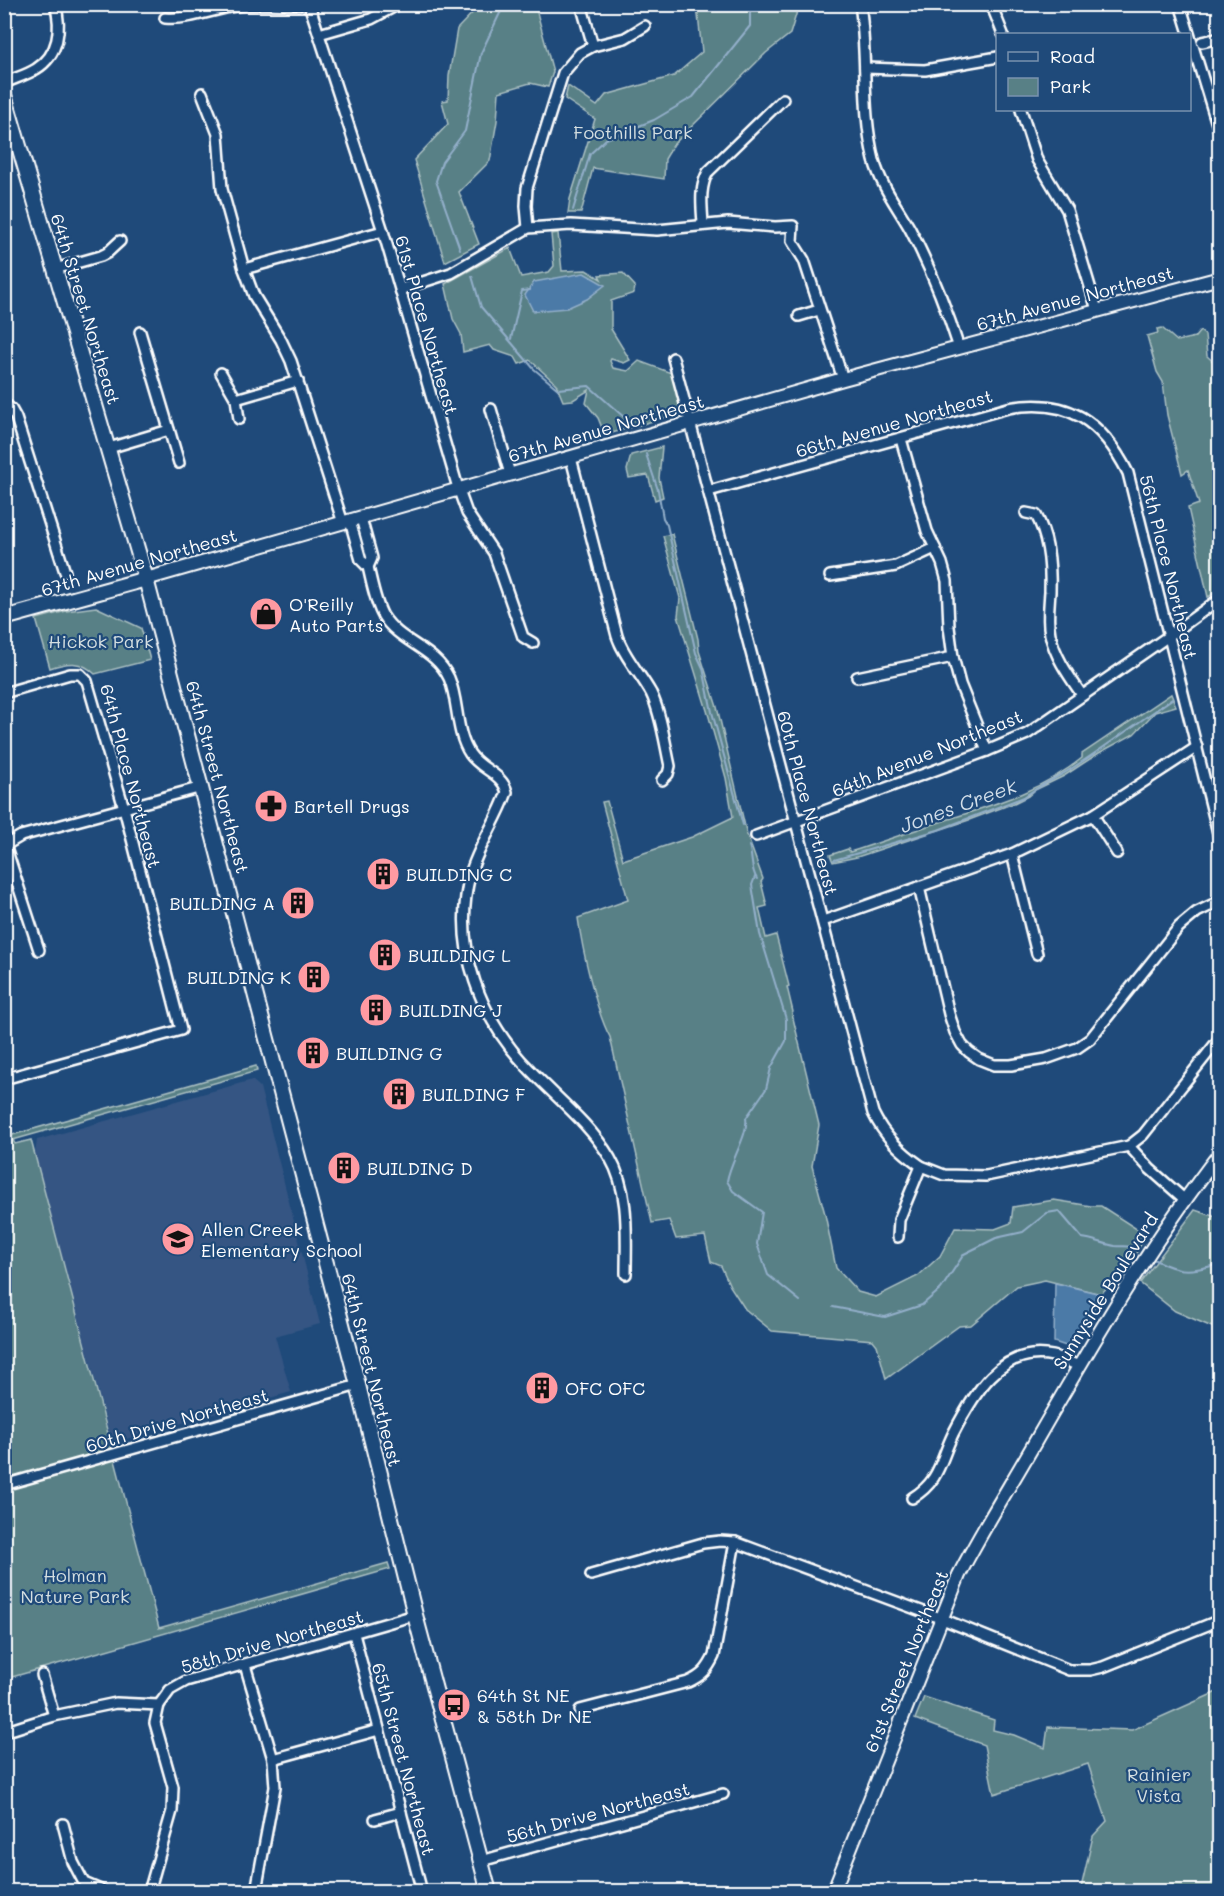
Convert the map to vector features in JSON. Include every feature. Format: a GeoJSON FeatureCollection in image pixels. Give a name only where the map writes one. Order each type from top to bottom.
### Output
{"type":"FeatureCollection","features":[{"type":"Feature","properties":{"kind":"main road","name":"64th Street Northeast"},"geometry":{"type":"LineString","coordinates":[[4,95],[146,579],[489,1892]]}},
{"type":"Feature","properties":{"kind":"main road","name":"67th Avenue Northeast"},"geometry":{"type":"LineString","coordinates":[[4,618],[146,579]]}},
{"type":"Feature","properties":{"kind":"street"},"geometry":{"type":"LineString","coordinates":[[4,83],[36,70],[47,60],[59,35],[55,4]]}},
{"type":"Feature","properties":{"kind":"street"},"geometry":{"type":"LineString","coordinates":[[165,18],[191,17],[248,4],[302,4]]}},
{"type":"Feature","properties":{"kind":"street","name":"61st Place Northeast"},"geometry":{"type":"LineString","coordinates":[[309,4],[401,289],[458,488],[467,513],[494,553],[523,637],[533,643]]}},
{"type":"Feature","properties":{"kind":"street"},"geometry":{"type":"LineString","coordinates":[[318,34],[371,19],[399,4]]}},
{"type":"Feature","properties":{"kind":"street"},"geometry":{"type":"LineString","coordinates":[[581,4],[593,46]]}},
{"type":"Feature","properties":{"kind":"street"},"geometry":{"type":"LineString","coordinates":[[860,4],[869,134],[882,183],[926,261],[946,306],[959,348]]}},
{"type":"Feature","properties":{"kind":"street"},"geometry":{"type":"LineString","coordinates":[[991,4],[1003,33]]}},
{"type":"Feature","properties":{"kind":"street"},"geometry":{"type":"LineString","coordinates":[[1180,4],[1189,33]]}},
{"type":"Feature","properties":{"kind":"street"},"geometry":{"type":"LineString","coordinates":[[528,228],[527,188],[563,73],[580,53],[593,46],[625,38],[645,26]]}},
{"type":"Feature","properties":{"kind":"street"},"geometry":{"type":"LineString","coordinates":[[1202,42],[1220,38]]}},
{"type":"Feature","properties":{"kind":"street"},"geometry":{"type":"LineString","coordinates":[[1191,40],[1220,134]]}},
{"type":"Feature","properties":{"kind":"street"},"geometry":{"type":"LineString","coordinates":[[865,68],[925,70],[996,57]]}},
{"type":"Feature","properties":{"kind":"street"},"geometry":{"type":"LineString","coordinates":[[202,93],[218,134],[222,189],[244,269],[254,296],[281,340],[351,520],[372,558],[368,567],[383,615],[393,628],[437,660],[449,679],[464,739],[470,753],[504,782],[507,792],[503,803],[481,846],[470,875],[465,926],[472,975],[486,1011],[511,1050],[594,1134],[610,1158],[623,1192],[626,1274]]}},
{"type":"Feature","properties":{"kind":"street"},"geometry":{"type":"LineString","coordinates":[[703,224],[703,181],[708,172],[783,99]]}},
{"type":"Feature","properties":{"kind":"street"},"geometry":{"type":"LineString","coordinates":[[1022,111],[1037,160],[1067,210],[1097,310]]}},
{"type":"Feature","properties":{"kind":"street"},"geometry":{"type":"LineString","coordinates":[[401,289],[451,273],[528,228],[571,225],[657,230],[728,223],[775,227],[793,226],[792,241],[804,261],[843,379]]}},
{"type":"Feature","properties":{"kind":"street"},"geometry":{"type":"LineString","coordinates":[[244,269],[383,231]]}},
{"type":"Feature","properties":{"kind":"street"},"geometry":{"type":"LineString","coordinates":[[55,269],[101,256],[120,241]]}},
{"type":"Feature","properties":{"kind":"street","name":"67th Avenue Northeast"},"geometry":{"type":"LineString","coordinates":[[146,579],[843,379],[1220,278]]}},
{"type":"Feature","properties":{"kind":"street"},"geometry":{"type":"LineString","coordinates":[[799,316],[819,310]]}},
{"type":"Feature","properties":{"kind":"street"},"geometry":{"type":"LineString","coordinates":[[140,332],[179,462]]}},
{"type":"Feature","properties":{"kind":"street","name":"60th Place Northeast"},"geometry":{"type":"LineString","coordinates":[[673,358],[873,1113],[881,1129],[896,1147],[921,1166]]}},
{"type":"Feature","properties":{"kind":"street"},"geometry":{"type":"LineString","coordinates":[[221,373],[236,399],[239,419]]}},
{"type":"Feature","properties":{"kind":"street"},"geometry":{"type":"LineString","coordinates":[[236,399],[298,381]]}},
{"type":"Feature","properties":{"kind":"street"},"geometry":{"type":"LineString","coordinates":[[5,403],[16,418],[65,572]]}},
{"type":"Feature","properties":{"kind":"street","name":"66th Avenue Northeast"},"geometry":{"type":"LineString","coordinates":[[709,491],[1022,406],[1052,406],[1070,410],[1088,419]]}},
{"type":"Feature","properties":{"kind":"street"},"geometry":{"type":"LineString","coordinates":[[491,409],[510,474]]}},
{"type":"Feature","properties":{"kind":"street","name":"56th Place Northeast"},"geometry":{"type":"LineString","coordinates":[[1088,419],[1104,434],[1118,453],[1128,473],[1220,841]]}},
{"type":"Feature","properties":{"kind":"street"},"geometry":{"type":"LineString","coordinates":[[109,448],[169,430]]}},
{"type":"Feature","properties":{"kind":"street"},"geometry":{"type":"LineString","coordinates":[[901,439],[927,531],[942,563],[947,581],[949,627],[960,684],[987,751]]}},
{"type":"Feature","properties":{"kind":"street"},"geometry":{"type":"LineString","coordinates":[[571,458],[621,649],[654,701],[670,766],[668,774],[662,780]]}},
{"type":"Feature","properties":{"kind":"street"},"geometry":{"type":"LineString","coordinates":[[1026,513],[1036,515],[1040,523],[1050,561],[1049,633],[1064,668],[1082,695]]}},
{"type":"Feature","properties":{"kind":"street"},"geometry":{"type":"LineString","coordinates":[[830,576],[896,566],[935,548]]}},
{"type":"Feature","properties":{"kind":"street","name":"64th Avenue Northeast"},"geometry":{"type":"LineString","coordinates":[[756,836],[987,751],[1027,734],[1220,601]]}},
{"type":"Feature","properties":{"kind":"street"},"geometry":{"type":"LineString","coordinates":[[857,677],[953,657]]}},
{"type":"Feature","properties":{"kind":"street","name":"64th Place Northeast"},"geometry":{"type":"LineString","coordinates":[[4,693],[70,674],[80,674],[87,681],[124,808],[181,1030],[4,1079]]}},
{"type":"Feature","properties":{"kind":"street"},"geometry":{"type":"LineString","coordinates":[[823,921],[1012,854],[1092,814],[1197,747]]}},
{"type":"Feature","properties":{"kind":"street"},"geometry":{"type":"LineString","coordinates":[[39,950],[5,844],[21,836],[202,787]]}},
{"type":"Feature","properties":{"kind":"street"},"geometry":{"type":"LineString","coordinates":[[1092,814],[1117,853]]}},
{"type":"Feature","properties":{"kind":"street"},"geometry":{"type":"LineString","coordinates":[[1012,854],[1037,954]]}},
{"type":"Feature","properties":{"kind":"street"},"geometry":{"type":"LineString","coordinates":[[919,887],[955,1032],[962,1045],[979,1059],[994,1065],[1011,1065],[1046,1059],[1077,1048],[1090,1039],[1179,927],[1197,912],[1220,901]]}},
{"type":"Feature","properties":{"kind":"street"},"geometry":{"type":"LineString","coordinates":[[898,1238],[899,1220],[921,1166],[944,1175],[986,1176],[1129,1146],[1143,1135],[1220,1038]]}},
{"type":"Feature","properties":{"kind":"street"},"geometry":{"type":"LineString","coordinates":[[1129,1146],[1150,1169],[1184,1199]]}},
{"type":"Feature","properties":{"kind":"street","name":"Sunnyside Boulevard"},"geometry":{"type":"LineString","coordinates":[[1029,1453],[1156,1240],[1220,1153]]}},
{"type":"Feature","properties":{"kind":"street"},"geometry":{"type":"LineString","coordinates":[[912,1498],[932,1483],[959,1424],[982,1384],[993,1373],[1005,1364],[1040,1354],[1056,1356],[1079,1366]]}},
{"type":"Feature","properties":{"kind":"street","name":"60th Drive Northeast"},"geometry":{"type":"LineString","coordinates":[[4,1485],[358,1385]]}},
{"type":"Feature","properties":{"kind":"street","name":"61st Street Northeast"},"geometry":{"type":"LineString","coordinates":[[833,1892],[959,1575],[980,1534],[1029,1453]]}},
{"type":"Feature","properties":{"kind":"street"},"geometry":{"type":"LineString","coordinates":[[580,1710],[688,1682],[700,1676],[708,1668],[714,1656],[735,1542]]}},
{"type":"Feature","properties":{"kind":"street"},"geometry":{"type":"LineString","coordinates":[[591,1575],[703,1543],[735,1542],[940,1618],[1052,1664],[1079,1671],[1103,1667],[1220,1620]]}},
{"type":"Feature","properties":{"kind":"street","name":"58th Drive Northeast"},"geometry":{"type":"LineString","coordinates":[[159,1705],[170,1690],[186,1681],[415,1615]]}},
{"type":"Feature","properties":{"kind":"street","name":"65th Street Northeast"},"geometry":{"type":"LineString","coordinates":[[354,1634],[422,1892]]}},
{"type":"Feature","properties":{"kind":"street"},"geometry":{"type":"LineString","coordinates":[[245,1665],[273,1759],[275,1788],[257,1891]]}},
{"type":"Feature","properties":{"kind":"street"},"geometry":{"type":"LineString","coordinates":[[42,1675],[54,1716]]}},
{"type":"Feature","properties":{"kind":"street"},"geometry":{"type":"LineString","coordinates":[[4,1732],[54,1716],[116,1703],[159,1705],[155,1723],[173,1787],[172,1811],[149,1892]]}},
{"type":"Feature","properties":{"kind":"street"},"geometry":{"type":"LineString","coordinates":[[273,1759],[379,1730]]}},
{"type":"Feature","properties":{"kind":"street","name":"56th Drive Northeast"},"geometry":{"type":"LineString","coordinates":[[481,1861],[723,1794]]}},
{"type":"Feature","properties":{"kind":"street"},"geometry":{"type":"LineString","coordinates":[[375,1819],[401,1812]]}},
{"type":"Feature","properties":{"kind":"street"},"geometry":{"type":"LineString","coordinates":[[63,1824],[73,1862],[84,1883],[105,1892]]}},
{"type":"Feature","properties":{"kind":"shaded area"},"geometry":{"type":"Polygon","coordinates":[[[584,273],[605,285],[587,299],[567,308],[533,311],[525,295],[534,282],[584,273]]]}},
{"type":"Feature","properties":{"kind":"shaded area","name":"Allen Creek Elementary School"},"geometry":{"type":"Polygon","coordinates":[[[252,1080],[260,1087],[320,1324],[275,1336],[291,1392],[112,1443],[35,1154],[37,1140],[252,1080]]]}},
{"type":"Feature","properties":{"kind":"shaded area"},"geometry":{"type":"Polygon","coordinates":[[[1055,1283],[1101,1294],[1072,1348],[1054,1342],[1055,1283]]]}},
{"type":"Feature","properties":{"kind":"green space","name":"Foothills Park"},"geometry":{"type":"Polygon","coordinates":[[[480,5],[535,5],[553,72],[548,87],[530,83],[499,92],[490,161],[459,192],[479,244],[445,262],[414,160],[448,124],[442,101],[448,100],[449,76],[457,29],[480,5]]]}},
{"type":"Feature","properties":{"kind":"green space","name":"Foothills Park"},"geometry":{"type":"Polygon","coordinates":[[[694,5],[799,5],[790,34],[766,53],[674,144],[665,159],[664,179],[593,168],[581,213],[568,213],[570,199],[595,119],[565,99],[568,86],[597,106],[606,95],[674,76],[702,52],[698,15],[694,5]]]}},
{"type":"Feature","properties":{"kind":"green space"},"geometry":{"type":"Polygon","coordinates":[[[558,233],[562,271],[586,270],[601,279],[599,275],[623,273],[635,286],[634,293],[611,301],[611,329],[630,360],[624,363],[611,359],[613,368],[628,371],[639,361],[674,374],[690,410],[605,435],[598,418],[586,403],[589,390],[573,400],[563,401],[556,384],[530,360],[519,364],[515,357],[494,350],[490,345],[463,352],[461,334],[453,319],[445,284],[510,248],[521,277],[549,272],[554,266],[551,234],[558,233]]]}},
{"type":"Feature","properties":{"kind":"green space"},"geometry":{"type":"Polygon","coordinates":[[[1162,328],[1177,341],[1195,337],[1200,331],[1205,335],[1207,356],[1219,367],[1219,591],[1208,597],[1188,508],[1199,504],[1188,470],[1182,474],[1167,415],[1163,382],[1157,372],[1147,336],[1158,333],[1157,329],[1162,328]]]}},
{"type":"Feature","properties":{"kind":"green space"},"geometry":{"type":"Polygon","coordinates":[[[662,447],[659,478],[663,497],[655,500],[648,475],[629,478],[627,470],[631,455],[662,447]]]}},
{"type":"Feature","properties":{"kind":"green space"},"geometry":{"type":"Polygon","coordinates":[[[672,534],[699,651],[717,707],[747,835],[763,879],[761,882],[767,906],[759,908],[766,938],[776,935],[789,986],[787,987],[792,1014],[819,1125],[812,1166],[836,1268],[858,1292],[876,1297],[918,1276],[940,1256],[955,1228],[995,1229],[1011,1223],[1013,1207],[1054,1200],[1101,1206],[1146,1235],[1133,1259],[1101,1294],[1045,1280],[1017,1286],[971,1325],[959,1326],[886,1379],[877,1345],[873,1340],[772,1331],[745,1309],[730,1286],[721,1266],[711,1262],[705,1236],[676,1239],[669,1220],[652,1223],[610,1037],[595,996],[578,918],[628,900],[602,802],[607,801],[623,860],[692,837],[733,817],[726,778],[678,616],[680,598],[663,536],[672,534]]]}},
{"type":"Feature","properties":{"kind":"green space","name":"Hickok Park"},"geometry":{"type":"Polygon","coordinates":[[[96,607],[141,628],[150,660],[95,674],[79,664],[62,664],[50,668],[36,619],[66,611],[96,607]]]}},
{"type":"Feature","properties":{"kind":"green space"},"geometry":{"type":"Polygon","coordinates":[[[1171,694],[1176,706],[1155,712],[1134,734],[1014,803],[857,857],[833,862],[830,855],[848,849],[850,852],[860,849],[1030,790],[1065,770],[1082,758],[1082,754],[1171,694]]]}},
{"type":"Feature","properties":{"kind":"green space","name":"Holman Nature Park"},"geometry":{"type":"Polygon","coordinates":[[[256,1066],[257,1071],[13,1140],[15,1144],[31,1140],[159,1628],[388,1563],[390,1569],[5,1679],[5,1130],[9,1129],[12,1135],[256,1066]]]}},
{"type":"Feature","properties":{"kind":"green space"},"geometry":{"type":"Polygon","coordinates":[[[1195,1210],[1219,1218],[1219,1330],[1175,1311],[1140,1283],[1195,1210]]]}},
{"type":"Feature","properties":{"kind":"green space","name":"Rainier Vista"},"geometry":{"type":"Polygon","coordinates":[[[1219,1691],[1219,1891],[1084,1891],[1081,1888],[1093,1836],[1107,1821],[1088,1764],[994,1794],[984,1745],[915,1719],[924,1697],[994,1720],[993,1730],[1014,1735],[1045,1748],[1048,1727],[1132,1730],[1219,1691]]]}},
{"type":"Feature","properties":{"kind":"waterway"},"geometry":{"type":"LineString","coordinates":[[460,249],[436,181],[442,162],[465,131],[481,53],[501,11],[501,4]]}},
{"type":"Feature","properties":{"kind":"waterway"},"geometry":{"type":"LineString","coordinates":[[573,210],[590,154],[606,139],[654,120],[693,97],[750,26],[750,4]]}},
{"type":"Feature","properties":{"kind":"waterway"},"geometry":{"type":"LineString","coordinates":[[472,276],[481,307],[534,369],[558,389],[589,386],[635,427]]}},
{"type":"Feature","properties":{"kind":"waterway"},"geometry":{"type":"LineString","coordinates":[[511,339],[522,291],[530,290]]}},
{"type":"Feature","properties":{"kind":"waterway"},"geometry":{"type":"LineString","coordinates":[[646,454],[658,490],[696,653],[703,668],[712,712],[743,825]]}},
{"type":"Feature","properties":{"kind":"waterway","name":"Jones Creek"},"geometry":{"type":"LineString","coordinates":[[834,860],[938,830],[1024,797],[1073,768],[1172,699]]}},
{"type":"Feature","properties":{"kind":"waterway"},"geometry":{"type":"LineString","coordinates":[[749,846],[753,871],[757,879]]}},
{"type":"Feature","properties":{"kind":"waterway","name":"Jones Creek"},"geometry":{"type":"LineString","coordinates":[[755,877],[752,885],[760,934],[786,1019],[786,1041],[771,1068],[766,1089],[746,1118],[745,1132],[727,1181],[733,1191],[762,1212],[757,1244],[768,1275],[800,1301]]}},
{"type":"Feature","properties":{"kind":"waterway","name":"Jones Creek"},"geometry":{"type":"LineString","coordinates":[[833,1307],[885,1317],[922,1305],[941,1289],[964,1254],[996,1238],[1023,1232],[1047,1213],[1059,1211],[1082,1238],[1138,1249]]}},
{"type":"Feature","properties":{"kind":"waterway","name":"Jones Creek"},"geometry":{"type":"LineString","coordinates":[[1155,1260],[1173,1268],[1187,1270],[1220,1264]]}},
{"type":"Feature","properties":{"kind":"place","name":"O'Reilly Auto Parts"},"geometry":{"type":"Point","coordinates":[266,614]}},
{"type":"Feature","properties":{"kind":"place","name":"Bartell Drugs"},"geometry":{"type":"Point","coordinates":[271,806]}},
{"type":"Feature","properties":{"kind":"place","name":"BUILDING C"},"geometry":{"type":"Point","coordinates":[383,874]}},
{"type":"Feature","properties":{"kind":"place","name":"BUILDING A"},"geometry":{"type":"Point","coordinates":[298,903]}},
{"type":"Feature","properties":{"kind":"place","name":"BUILDING L"},"geometry":{"type":"Point","coordinates":[385,955]}},
{"type":"Feature","properties":{"kind":"place","name":"BUILDING K"},"geometry":{"type":"Point","coordinates":[314,977]}},
{"type":"Feature","properties":{"kind":"place","name":"BUILDING J"},"geometry":{"type":"Point","coordinates":[376,1010]}},
{"type":"Feature","properties":{"kind":"place","name":"BUILDING G"},"geometry":{"type":"Point","coordinates":[313,1053]}},
{"type":"Feature","properties":{"kind":"place","name":"BUILDING F"},"geometry":{"type":"Point","coordinates":[399,1094]}},
{"type":"Feature","properties":{"kind":"place","name":"BUILDING D"},"geometry":{"type":"Point","coordinates":[344,1168]}},
{"type":"Feature","properties":{"kind":"place","name":"Allen Creek Elementary School"},"geometry":{"type":"Point","coordinates":[178,1239]}},
{"type":"Feature","properties":{"kind":"place","name":"OFC OFC"},"geometry":{"type":"Point","coordinates":[542,1388]}},
{"type":"Feature","properties":{"kind":"place","name":"64th St NE & 58th Dr NE"},"geometry":{"type":"Point","coordinates":[454,1705]}}]}
